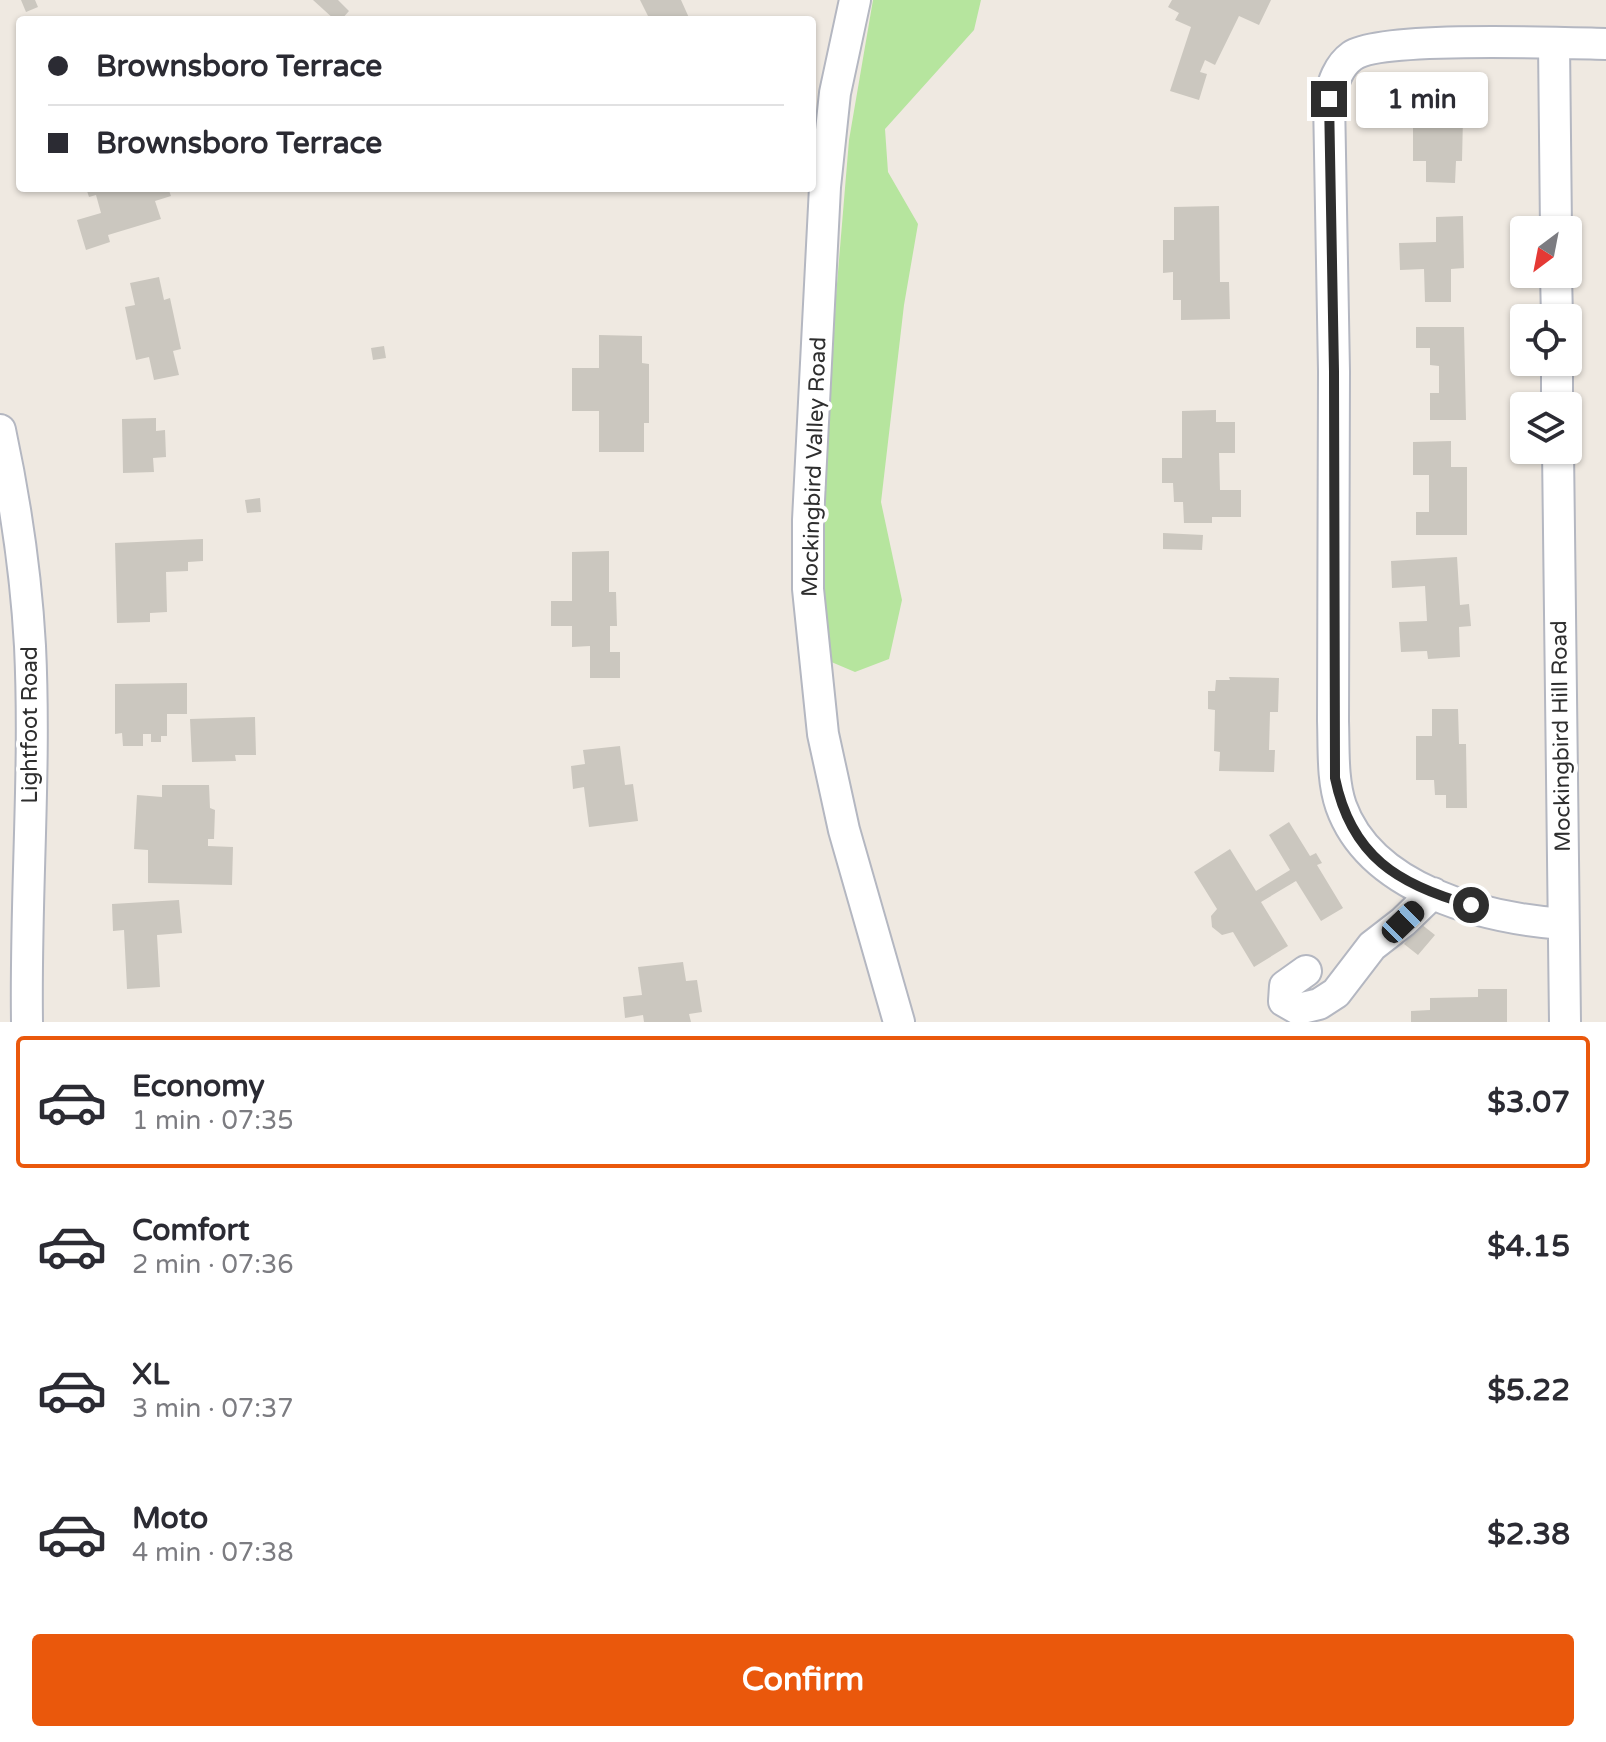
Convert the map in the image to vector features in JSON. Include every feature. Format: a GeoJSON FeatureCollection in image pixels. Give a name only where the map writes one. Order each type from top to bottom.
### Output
{"type":"FeatureCollection","features":[{"type":"Feature","properties":{"kind":"street","name":"Mockingbird Valley Road"},"geometry":{"type":"LineString","coordinates":[[855,0],[835,93],[825,187],[808,520],[808,589],[823,734],[844,830],[899,1022]]}},
{"type":"Feature","properties":{"kind":"street"},"geometry":{"type":"LineString","coordinates":[[1554,43],[1556,216]]}},
{"type":"Feature","properties":{"kind":"street"},"geometry":{"type":"LineString","coordinates":[[1563,924],[1529,921],[1406,882],[1375,859],[1353,832],[1340,804],[1335,778],[1334,371],[1329,99],[1339,70],[1352,56],[1375,48],[1417,44],[1606,44]]}},
{"type":"Feature","properties":{"kind":"street","name":"Lightfoot Road"},"geometry":{"type":"LineString","coordinates":[[0,430],[26,591],[30,648],[27,1022]]}},
{"type":"Feature","properties":{"kind":"street","name":"Mockingbird Hill Road"},"geometry":{"type":"LineString","coordinates":[[1558,464],[1565,1022]]}},
{"type":"Feature","properties":{"kind":"street"},"geometry":{"type":"LineString","coordinates":[[1306,971],[1285,986],[1284,1001],[1298,1009],[1319,1004],[1336,993],[1372,946],[1433,893]]}},
{"type":"Feature","properties":{"kind":"green space"},"geometry":{"type":"Polygon","coordinates":[[[873,0],[981,0],[974,30],[885,129],[888,172],[918,224],[904,305],[881,502],[902,600],[889,659],[855,672],[829,661],[821,578],[836,296],[849,140],[873,0]]]}},
{"type":"Feature","properties":{"kind":"building"},"geometry":{"type":"Polygon","coordinates":[[[21,0],[35,0],[38,7],[26,12],[21,0]]]}},
{"type":"Feature","properties":{"kind":"building"},"geometry":{"type":"Polygon","coordinates":[[[313,0],[338,0],[349,11],[345,16],[331,16],[313,0]]]}},
{"type":"Feature","properties":{"kind":"building"},"geometry":{"type":"Polygon","coordinates":[[[640,0],[681,0],[688,16],[648,16],[640,0]]]}},
{"type":"Feature","properties":{"kind":"building"},"geometry":{"type":"Polygon","coordinates":[[[1172,0],[1271,0],[1259,25],[1239,16],[1215,65],[1205,60],[1200,72],[1207,74],[1199,100],[1170,91],[1191,27],[1175,20],[1179,13],[1168,7],[1172,0]]]}},
{"type":"Feature","properties":{"kind":"building"},"geometry":{"type":"Polygon","coordinates":[[[1427,95],[1453,95],[1452,117],[1463,117],[1462,161],[1456,161],[1455,183],[1426,182],[1426,161],[1413,161],[1413,120],[1426,121],[1427,95]]]}},
{"type":"Feature","properties":{"kind":"building"},"geometry":{"type":"Polygon","coordinates":[[[87,192],[170,192],[171,196],[155,201],[161,219],[108,235],[110,242],[86,250],[77,220],[101,213],[96,195],[89,197],[87,192]]]}},
{"type":"Feature","properties":{"kind":"building"},"geometry":{"type":"Polygon","coordinates":[[[1219,206],[1220,282],[1229,282],[1230,319],[1181,320],[1181,300],[1173,300],[1173,272],[1163,273],[1163,240],[1174,240],[1174,207],[1219,206]]]}},
{"type":"Feature","properties":{"kind":"building"},"geometry":{"type":"Polygon","coordinates":[[[1463,216],[1464,268],[1451,269],[1451,302],[1425,302],[1424,269],[1400,270],[1399,243],[1436,242],[1436,217],[1463,216]]]}},
{"type":"Feature","properties":{"kind":"building"},"geometry":{"type":"Polygon","coordinates":[[[159,277],[164,300],[170,298],[181,349],[173,351],[179,375],[154,380],[149,357],[136,360],[125,307],[135,305],[130,283],[159,277]]]}},
{"type":"Feature","properties":{"kind":"building"},"geometry":{"type":"Polygon","coordinates":[[[1416,327],[1464,327],[1466,420],[1430,420],[1430,393],[1439,393],[1439,366],[1430,365],[1430,348],[1416,348],[1416,327]]]}},
{"type":"Feature","properties":{"kind":"building"},"geometry":{"type":"Polygon","coordinates":[[[599,335],[642,336],[642,363],[649,364],[649,423],[644,423],[644,452],[599,452],[599,411],[572,411],[572,368],[599,368],[599,335]]]}},
{"type":"Feature","properties":{"kind":"building"},"geometry":{"type":"Polygon","coordinates":[[[384,346],[386,358],[373,360],[371,348],[384,346]]]}},
{"type":"Feature","properties":{"kind":"building"},"geometry":{"type":"Polygon","coordinates":[[[1216,410],[1216,422],[1235,422],[1235,453],[1219,453],[1220,490],[1241,490],[1241,517],[1212,517],[1212,523],[1184,523],[1183,502],[1174,502],[1173,483],[1162,483],[1162,458],[1182,458],[1182,411],[1216,410]]]}},
{"type":"Feature","properties":{"kind":"building"},"geometry":{"type":"Polygon","coordinates":[[[156,418],[156,431],[165,430],[166,457],[153,458],[154,472],[123,473],[122,419],[156,418]]]}},
{"type":"Feature","properties":{"kind":"building"},"geometry":{"type":"Polygon","coordinates":[[[1451,441],[1451,467],[1467,467],[1467,535],[1416,535],[1416,512],[1429,512],[1429,475],[1413,475],[1413,442],[1451,441]]]}},
{"type":"Feature","properties":{"kind":"building"},"geometry":{"type":"Polygon","coordinates":[[[260,498],[261,512],[247,513],[245,500],[260,498]]]}},
{"type":"Feature","properties":{"kind":"building"},"geometry":{"type":"Polygon","coordinates":[[[1163,533],[1203,535],[1202,550],[1163,549],[1163,533]]]}},
{"type":"Feature","properties":{"kind":"building"},"geometry":{"type":"Polygon","coordinates":[[[203,539],[203,561],[188,562],[188,571],[166,572],[167,612],[150,613],[150,622],[117,623],[115,543],[203,539]]]}},
{"type":"Feature","properties":{"kind":"building"},"geometry":{"type":"Polygon","coordinates":[[[609,551],[609,592],[616,592],[617,626],[610,626],[610,652],[620,652],[620,678],[590,678],[590,646],[572,647],[572,626],[551,626],[551,601],[572,601],[572,552],[609,551]]]}},
{"type":"Feature","properties":{"kind":"building"},"geometry":{"type":"Polygon","coordinates":[[[1457,557],[1460,605],[1469,604],[1471,626],[1459,627],[1460,657],[1428,659],[1427,651],[1401,652],[1399,622],[1427,621],[1425,586],[1392,588],[1391,561],[1457,557]]]}},
{"type":"Feature","properties":{"kind":"building"},"geometry":{"type":"Polygon","coordinates":[[[1229,677],[1279,678],[1278,712],[1270,712],[1269,750],[1275,750],[1274,772],[1219,771],[1220,752],[1214,751],[1215,710],[1208,709],[1208,691],[1215,691],[1216,680],[1230,680],[1229,677]]]}},
{"type":"Feature","properties":{"kind":"building"},"geometry":{"type":"Polygon","coordinates":[[[187,683],[187,714],[167,714],[167,736],[161,736],[161,742],[151,742],[151,734],[143,734],[143,746],[123,746],[122,733],[115,734],[115,684],[187,683]]]}},
{"type":"Feature","properties":{"kind":"building"},"geometry":{"type":"Polygon","coordinates":[[[1432,709],[1458,709],[1459,744],[1466,744],[1467,808],[1446,808],[1446,795],[1435,795],[1434,780],[1416,780],[1416,736],[1432,736],[1432,709]]]}},
{"type":"Feature","properties":{"kind":"building"},"geometry":{"type":"Polygon","coordinates":[[[255,717],[256,755],[235,755],[236,761],[192,762],[190,719],[255,717]]]}},
{"type":"Feature","properties":{"kind":"building"},"geometry":{"type":"Polygon","coordinates":[[[620,746],[625,785],[633,784],[638,821],[589,827],[584,787],[573,789],[571,766],[585,764],[583,750],[620,746]]]}},
{"type":"Feature","properties":{"kind":"building"},"geometry":{"type":"Polygon","coordinates":[[[162,785],[209,785],[210,808],[215,810],[214,839],[208,839],[208,846],[233,847],[232,885],[148,883],[148,850],[134,849],[137,795],[162,797],[162,785]]]}},
{"type":"Feature","properties":{"kind":"building"},"geometry":{"type":"Polygon","coordinates":[[[1289,822],[1310,856],[1316,853],[1322,863],[1317,865],[1343,908],[1321,921],[1296,881],[1261,902],[1288,946],[1254,967],[1233,932],[1222,935],[1212,927],[1211,916],[1217,909],[1194,872],[1230,849],[1256,891],[1290,870],[1269,835],[1289,822]]]}},
{"type":"Feature","properties":{"kind":"building"},"geometry":{"type":"Polygon","coordinates":[[[179,900],[182,933],[157,935],[160,987],[127,989],[124,930],[113,931],[112,904],[179,900]]]}},
{"type":"Feature","properties":{"kind":"building"},"geometry":{"type":"Polygon","coordinates":[[[1421,924],[1435,935],[1418,955],[1404,944],[1421,924]]]}},
{"type":"Feature","properties":{"kind":"building"},"geometry":{"type":"Polygon","coordinates":[[[683,962],[686,981],[697,980],[702,1012],[689,1014],[691,1022],[644,1022],[643,1015],[625,1018],[623,997],[642,995],[638,967],[683,962]]]}},
{"type":"Feature","properties":{"kind":"building"},"geometry":{"type":"Polygon","coordinates":[[[1478,989],[1507,989],[1507,1022],[1411,1022],[1411,1011],[1430,1010],[1430,998],[1478,997],[1478,989]]]}},
{"type":"Feature","properties":{"kind":"route"},"geometry":{"type":"LineString","coordinates":[[1329,99],[1334,371],[1335,778],[1340,804],[1353,832],[1375,859],[1406,882],[1441,897],[1471,905]]}}]}
